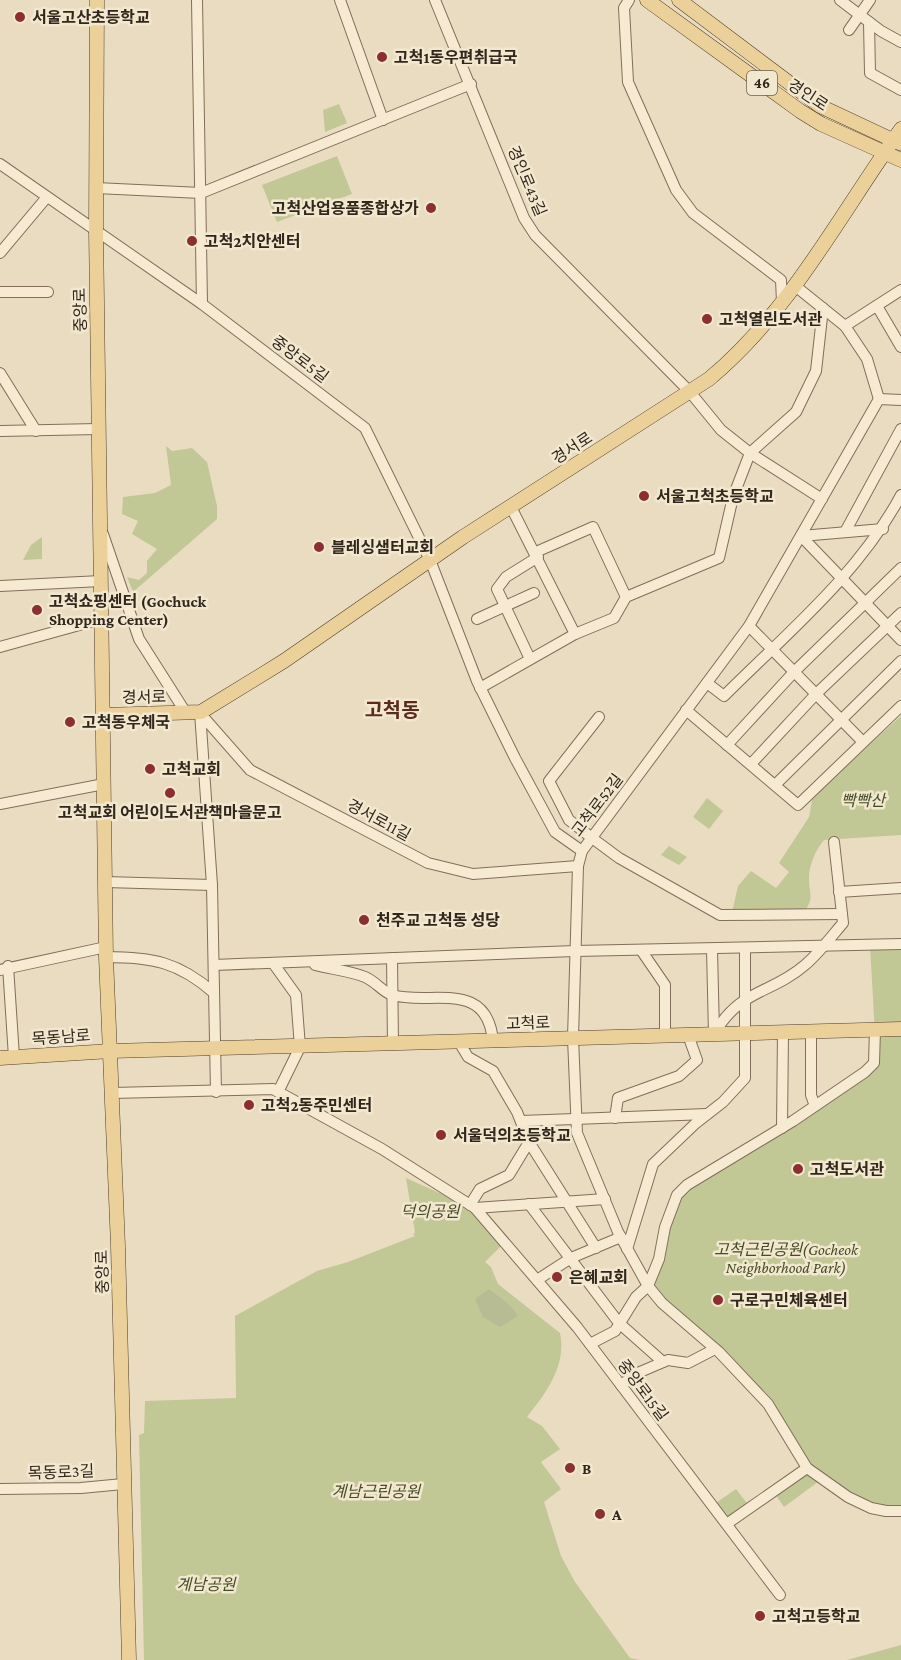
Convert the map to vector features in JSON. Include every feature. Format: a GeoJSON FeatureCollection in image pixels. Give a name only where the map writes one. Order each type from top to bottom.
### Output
{"type":"FeatureCollection","features":[{"type":"Feature","properties":{"kind":"main road","name":"경인로"},"geometry":{"type":"LineString","coordinates":[[647,0],[800,111],[822,124],[895,141]]}},
{"type":"Feature","properties":{"kind":"main road","name":"경인로"},"geometry":{"type":"LineString","coordinates":[[679,0],[820,106],[895,141],[901,160]]}},
{"type":"Feature","properties":{"kind":"main road","name":"중앙로"},"geometry":{"type":"LineString","coordinates":[[99,1],[96,230],[106,952],[129,1660]]}},
{"type":"Feature","properties":{"kind":"main road","name":"경서로"},"geometry":{"type":"LineString","coordinates":[[103,715],[196,712],[284,661],[430,560],[690,392],[733,360],[782,302],[895,141]]}},
{"type":"Feature","properties":{"kind":"main road","name":"고척로"},"geometry":{"type":"LineString","coordinates":[[111,1051],[901,1029]]}},
{"type":"Feature","properties":{"kind":"main road","name":"목동남로"},"geometry":{"type":"LineString","coordinates":[[0,1058],[111,1051]]}},
{"type":"Feature","properties":{"kind":"street"},"geometry":{"type":"LineString","coordinates":[[197,0],[202,304]]}},
{"type":"Feature","properties":{"kind":"street"},"geometry":{"type":"LineString","coordinates":[[340,0],[383,120]]}},
{"type":"Feature","properties":{"kind":"street"},"geometry":{"type":"LineString","coordinates":[[629,0],[624,8],[628,82],[676,190],[693,213],[781,280],[782,302]]}},
{"type":"Feature","properties":{"kind":"street"},"geometry":{"type":"LineString","coordinates":[[840,0],[868,22],[901,42]]}},
{"type":"Feature","properties":{"kind":"street"},"geometry":{"type":"LineString","coordinates":[[849,30],[870,0]]}},
{"type":"Feature","properties":{"kind":"street","name":"경인로43길"},"geometry":{"type":"LineString","coordinates":[[436,2],[524,218],[535,235],[690,392],[721,430],[750,453],[822,499]]}},
{"type":"Feature","properties":{"kind":"street"},"geometry":{"type":"LineString","coordinates":[[868,22],[870,73],[901,90]]}},
{"type":"Feature","properties":{"kind":"street"},"geometry":{"type":"LineString","coordinates":[[96,188],[201,193],[471,84]]}},
{"type":"Feature","properties":{"kind":"street","name":"중앙로5길"},"geometry":{"type":"LineString","coordinates":[[0,164],[202,304],[365,428],[430,560],[480,688],[555,832],[582,851]]}},
{"type":"Feature","properties":{"kind":"street"},"geometry":{"type":"LineString","coordinates":[[0,253],[47,197]]}},
{"type":"Feature","properties":{"kind":"street"},"geometry":{"type":"LineString","coordinates":[[795,285],[845,326],[867,359],[879,399],[901,400]]}},
{"type":"Feature","properties":{"kind":"street"},"geometry":{"type":"LineString","coordinates":[[845,326],[901,290]]}},
{"type":"Feature","properties":{"kind":"street"},"geometry":{"type":"LineString","coordinates":[[0,292],[48,292]]}},
{"type":"Feature","properties":{"kind":"street"},"geometry":{"type":"LineString","coordinates":[[877,306],[901,347]]}},
{"type":"Feature","properties":{"kind":"street"},"geometry":{"type":"LineString","coordinates":[[480,688],[575,634],[614,618],[627,597],[719,558],[734,497],[750,453],[796,411],[816,371],[824,308]]}},
{"type":"Feature","properties":{"kind":"street"},"geometry":{"type":"LineString","coordinates":[[0,373],[36,431]]}},
{"type":"Feature","properties":{"kind":"street","name":"고척로52길"},"geometry":{"type":"LineString","coordinates":[[807,1468],[768,1404],[715,1349],[662,1303],[648,1286],[621,1237],[577,1133],[573,1038],[578,866],[582,851],[749,626],[879,399]]}},
{"type":"Feature","properties":{"kind":"street"},"geometry":{"type":"LineString","coordinates":[[0,431],[99,429]]}},
{"type":"Feature","properties":{"kind":"street"},"geometry":{"type":"LineString","coordinates":[[845,532],[901,429]]}},
{"type":"Feature","properties":{"kind":"street"},"geometry":{"type":"LineString","coordinates":[[707,683],[724,696],[842,579],[883,529],[901,495]]}},
{"type":"Feature","properties":{"kind":"street"},"geometry":{"type":"LineString","coordinates":[[512,507],[575,634]]}},
{"type":"Feature","properties":{"kind":"street","name":"경서로"},"geometry":{"type":"LineString","coordinates":[[100,525],[139,639],[196,712]]}},
{"type":"Feature","properties":{"kind":"street"},"geometry":{"type":"LineString","coordinates":[[530,659],[497,589],[499,583],[537,555],[593,527],[627,597]]}},
{"type":"Feature","properties":{"kind":"street"},"geometry":{"type":"LineString","coordinates":[[801,536],[883,529]]}},
{"type":"Feature","properties":{"kind":"street"},"geometry":{"type":"LineString","coordinates":[[801,536],[901,640]]}},
{"type":"Feature","properties":{"kind":"street"},"geometry":{"type":"LineString","coordinates":[[728,745],[794,672],[901,568]]}},
{"type":"Feature","properties":{"kind":"street"},"geometry":{"type":"LineString","coordinates":[[0,586],[101,581]]}},
{"type":"Feature","properties":{"kind":"street"},"geometry":{"type":"LineString","coordinates":[[477,620],[534,593]]}},
{"type":"Feature","properties":{"kind":"street"},"geometry":{"type":"LineString","coordinates":[[751,764],[816,694],[901,612]]}},
{"type":"Feature","properties":{"kind":"street"},"geometry":{"type":"LineString","coordinates":[[0,647],[101,619]]}},
{"type":"Feature","properties":{"kind":"street"},"geometry":{"type":"LineString","coordinates":[[749,626],[863,742]]}},
{"type":"Feature","properties":{"kind":"street"},"geometry":{"type":"LineString","coordinates":[[775,785],[840,719],[901,662]]}},
{"type":"Feature","properties":{"kind":"street"},"geometry":{"type":"LineString","coordinates":[[687,710],[798,805],[901,706]]}},
{"type":"Feature","properties":{"kind":"street"},"geometry":{"type":"LineString","coordinates":[[196,712],[212,885],[216,1092]]}},
{"type":"Feature","properties":{"kind":"street","name":"경서로11길"},"geometry":{"type":"LineString","coordinates":[[196,712],[250,770],[428,863],[473,874],[578,866]]}},
{"type":"Feature","properties":{"kind":"street"},"geometry":{"type":"LineString","coordinates":[[599,717],[549,781],[569,820],[620,858],[720,915],[842,914]]}},
{"type":"Feature","properties":{"kind":"street"},"geometry":{"type":"LineString","coordinates":[[0,804],[104,784]]}},
{"type":"Feature","properties":{"kind":"street"},"geometry":{"type":"LineString","coordinates":[[714,1034],[724,1017],[745,998],[782,980],[805,965],[843,923],[834,842]]}},
{"type":"Feature","properties":{"kind":"street"},"geometry":{"type":"LineString","coordinates":[[105,882],[212,885]]}},
{"type":"Feature","properties":{"kind":"street"},"geometry":{"type":"LineString","coordinates":[[839,892],[901,888]]}},
{"type":"Feature","properties":{"kind":"street"},"geometry":{"type":"LineString","coordinates":[[214,965],[575,951],[901,944]]}},
{"type":"Feature","properties":{"kind":"street"},"geometry":{"type":"LineString","coordinates":[[627,1249],[653,1164],[723,1102],[745,1078],[745,948]]}},
{"type":"Feature","properties":{"kind":"street"},"geometry":{"type":"LineString","coordinates":[[712,949],[714,1034]]}},
{"type":"Feature","properties":{"kind":"street"},"geometry":{"type":"LineString","coordinates":[[641,950],[664,985],[665,1036]]}},
{"type":"Feature","properties":{"kind":"street"},"geometry":{"type":"LineString","coordinates":[[4,968],[106,952],[142,957],[183,968],[214,993]]}},
{"type":"Feature","properties":{"kind":"street"},"geometry":{"type":"LineString","coordinates":[[392,958],[393,1044]]}},
{"type":"Feature","properties":{"kind":"street"},"geometry":{"type":"LineString","coordinates":[[303,962],[366,977],[392,995],[467,1001],[477,1007],[488,1021],[493,1041]]}},
{"type":"Feature","properties":{"kind":"street"},"geometry":{"type":"LineString","coordinates":[[273,963],[296,995],[300,1047],[278,1092]]}},
{"type":"Feature","properties":{"kind":"street","name":"목동남로"},"geometry":{"type":"LineString","coordinates":[[4,968],[14,1057]]}},
{"type":"Feature","properties":{"kind":"street"},"geometry":{"type":"LineString","coordinates":[[590,1344],[615,1331],[636,1298],[648,1286],[660,1259],[665,1227],[677,1195],[687,1185],[782,1128],[866,1072],[874,1063],[875,1029]]}},
{"type":"Feature","properties":{"kind":"street"},"geometry":{"type":"LineString","coordinates":[[811,1031],[811,1095],[815,1106]]}},
{"type":"Feature","properties":{"kind":"street"},"geometry":{"type":"LineString","coordinates":[[782,1128],[783,1032]]}},
{"type":"Feature","properties":{"kind":"street"},"geometry":{"type":"LineString","coordinates":[[615,1118],[618,1098],[679,1076],[697,1060],[688,1035]]}},
{"type":"Feature","properties":{"kind":"street"},"geometry":{"type":"LineString","coordinates":[[459,1042],[468,1057],[493,1071],[521,1121],[529,1142],[596,1248]]}},
{"type":"Feature","properties":{"kind":"street","name":"중앙로15길"},"geometry":{"type":"LineString","coordinates":[[112,1093],[273,1089],[382,1149],[473,1207],[590,1344],[728,1523],[780,1595]]}},
{"type":"Feature","properties":{"kind":"street"},"geometry":{"type":"LineString","coordinates":[[521,1121],[707,1114]]}},
{"type":"Feature","properties":{"kind":"street"},"geometry":{"type":"LineString","coordinates":[[529,1142],[509,1175],[480,1189],[473,1207],[605,1199]]}},
{"type":"Feature","properties":{"kind":"street"},"geometry":{"type":"LineString","coordinates":[[530,1204],[619,1323],[663,1362]]}},
{"type":"Feature","properties":{"kind":"street"},"geometry":{"type":"LineString","coordinates":[[537,1280],[571,1258],[621,1237]]}},
{"type":"Feature","properties":{"kind":"street"},"geometry":{"type":"LineString","coordinates":[[621,1385],[640,1372],[663,1362],[688,1363],[715,1349]]}},
{"type":"Feature","properties":{"kind":"street"},"geometry":{"type":"LineString","coordinates":[[728,1523],[807,1468],[848,1497],[871,1508],[886,1511],[901,1510]]}},
{"type":"Feature","properties":{"kind":"street","name":"목동로3길"},"geometry":{"type":"LineString","coordinates":[[0,1489],[81,1488],[123,1484]]}},
{"type":"Feature","properties":{"kind":"green space"},"geometry":{"type":"Polygon","coordinates":[[[339,104],[347,123],[325,132],[323,110],[339,104]]]}},
{"type":"Feature","properties":{"kind":"green space"},"geometry":{"type":"Polygon","coordinates":[[[337,156],[352,194],[277,222],[262,185],[337,156]]]}},
{"type":"Feature","properties":{"kind":"green space"},"geometry":{"type":"Polygon","coordinates":[[[166,446],[172,451],[192,448],[207,462],[217,506],[217,519],[133,592],[127,577],[139,580],[147,573],[147,561],[157,549],[132,534],[138,521],[122,514],[123,497],[155,493],[171,485],[166,446]]]}},
{"type":"Feature","properties":{"kind":"green space"},"geometry":{"type":"Polygon","coordinates":[[[42,537],[42,559],[23,560],[31,545],[42,537]]]}},
{"type":"Feature","properties":{"kind":"green space","name":"빡빡산"},"geometry":{"type":"Polygon","coordinates":[[[901,716],[901,835],[824,840],[818,848],[809,872],[810,899],[803,914],[736,915],[733,908],[738,886],[751,871],[776,888],[789,872],[779,863],[809,817],[812,800],[837,773],[901,716]]]}},
{"type":"Feature","properties":{"kind":"green space"},"geometry":{"type":"Polygon","coordinates":[[[707,798],[723,811],[709,829],[693,817],[707,798]]]}},
{"type":"Feature","properties":{"kind":"green space"},"geometry":{"type":"Polygon","coordinates":[[[669,846],[687,857],[679,865],[661,855],[669,846]]]}},
{"type":"Feature","properties":{"kind":"green space","name":"고척근린공원(Gocheok Neighborhood Park)"},"geometry":{"type":"Polygon","coordinates":[[[901,944],[901,1511],[886,1511],[822,1479],[784,1507],[773,1491],[807,1468],[778,1418],[648,1286],[677,1195],[865,1072],[876,1053],[870,945],[901,944]]]}},
{"type":"Feature","properties":{"kind":"green space","name":"계남근린공원"},"geometry":{"type":"Polygon","coordinates":[[[406,1178],[444,1195],[473,1214],[502,1245],[485,1262],[491,1267],[498,1284],[560,1333],[558,1367],[548,1388],[527,1417],[542,1426],[560,1449],[541,1462],[561,1489],[544,1502],[561,1556],[575,1582],[630,1658],[640,1660],[144,1660],[139,1435],[144,1433],[145,1401],[236,1398],[235,1316],[317,1271],[348,1262],[415,1236],[406,1178]]]}},
{"type":"Feature","properties":{"kind":"green space"},"geometry":{"type":"Polygon","coordinates":[[[489,1289],[510,1305],[518,1316],[500,1327],[483,1317],[475,1299],[489,1289]]]}},
{"type":"Feature","properties":{"kind":"green space"},"geometry":{"type":"Polygon","coordinates":[[[736,1489],[750,1507],[728,1523],[713,1505],[736,1489]]]}},
{"type":"Feature","properties":{"kind":"green space"},"geometry":{"type":"Polygon","coordinates":[[[901,1645],[901,1660],[847,1660],[901,1645]]]}},
{"type":"Feature","properties":{"kind":"place","name":"서울고산초등학교"},"geometry":{"type":"Point","coordinates":[20,17]}},
{"type":"Feature","properties":{"kind":"place","name":"고척1동우편취급국"},"geometry":{"type":"Point","coordinates":[382,57]}},
{"type":"Feature","properties":{"kind":"place","name":"고척산업용품종합상가"},"geometry":{"type":"Point","coordinates":[431,208]}},
{"type":"Feature","properties":{"kind":"place","name":"고척2치안센터"},"geometry":{"type":"Point","coordinates":[192,241]}},
{"type":"Feature","properties":{"kind":"place","name":"고척열린도서관"},"geometry":{"type":"Point","coordinates":[707,319]}},
{"type":"Feature","properties":{"kind":"place","name":"서울고척초등학교"},"geometry":{"type":"Point","coordinates":[644,496]}},
{"type":"Feature","properties":{"kind":"place","name":"블레싱샘터교회"},"geometry":{"type":"Point","coordinates":[319,547]}},
{"type":"Feature","properties":{"kind":"place","name":"고척쇼핑센터 (Gochuck Shopping Center)"},"geometry":{"type":"Point","coordinates":[37,610]}},
{"type":"Feature","properties":{"kind":"place","name":"고척동우체국"},"geometry":{"type":"Point","coordinates":[70,722]}},
{"type":"Feature","properties":{"kind":"place","name":"고척교회"},"geometry":{"type":"Point","coordinates":[150,769]}},
{"type":"Feature","properties":{"kind":"place","name":"고척교회 어린이도서관책마을문고"},"geometry":{"type":"Point","coordinates":[170,793]}},
{"type":"Feature","properties":{"kind":"place","name":"천주교 고척동 성당"},"geometry":{"type":"Point","coordinates":[364,920]}},
{"type":"Feature","properties":{"kind":"place","name":"고척2동주민센터"},"geometry":{"type":"Point","coordinates":[249,1105]}},
{"type":"Feature","properties":{"kind":"place","name":"서울덕의초등학교"},"geometry":{"type":"Point","coordinates":[441,1135]}},
{"type":"Feature","properties":{"kind":"place","name":"고척도서관"},"geometry":{"type":"Point","coordinates":[798,1169]}},
{"type":"Feature","properties":{"kind":"place","name":"은혜교회"},"geometry":{"type":"Point","coordinates":[557,1277]}},
{"type":"Feature","properties":{"kind":"place","name":"구로구민체육센터"},"geometry":{"type":"Point","coordinates":[718,1300]}},
{"type":"Feature","properties":{"kind":"place","name":"B"},"geometry":{"type":"Point","coordinates":[570,1468]}},
{"type":"Feature","properties":{"kind":"place","name":"A"},"geometry":{"type":"Point","coordinates":[600,1514]}},
{"type":"Feature","properties":{"kind":"place","name":"고척고등학교"},"geometry":{"type":"Point","coordinates":[760,1616]}},
{"type":"Feature","properties":{"kind":"district","name":"고척동"},"geometry":{"type":"Point","coordinates":[392,710]}},
{"type":"Feature","properties":{"kind":"park label","name":"덕의공원"},"geometry":{"type":"Point","coordinates":[430,1211]}},
{"type":"Feature","properties":{"kind":"park label","name":"계남공원"},"geometry":{"type":"Point","coordinates":[206,1584]}}]}
